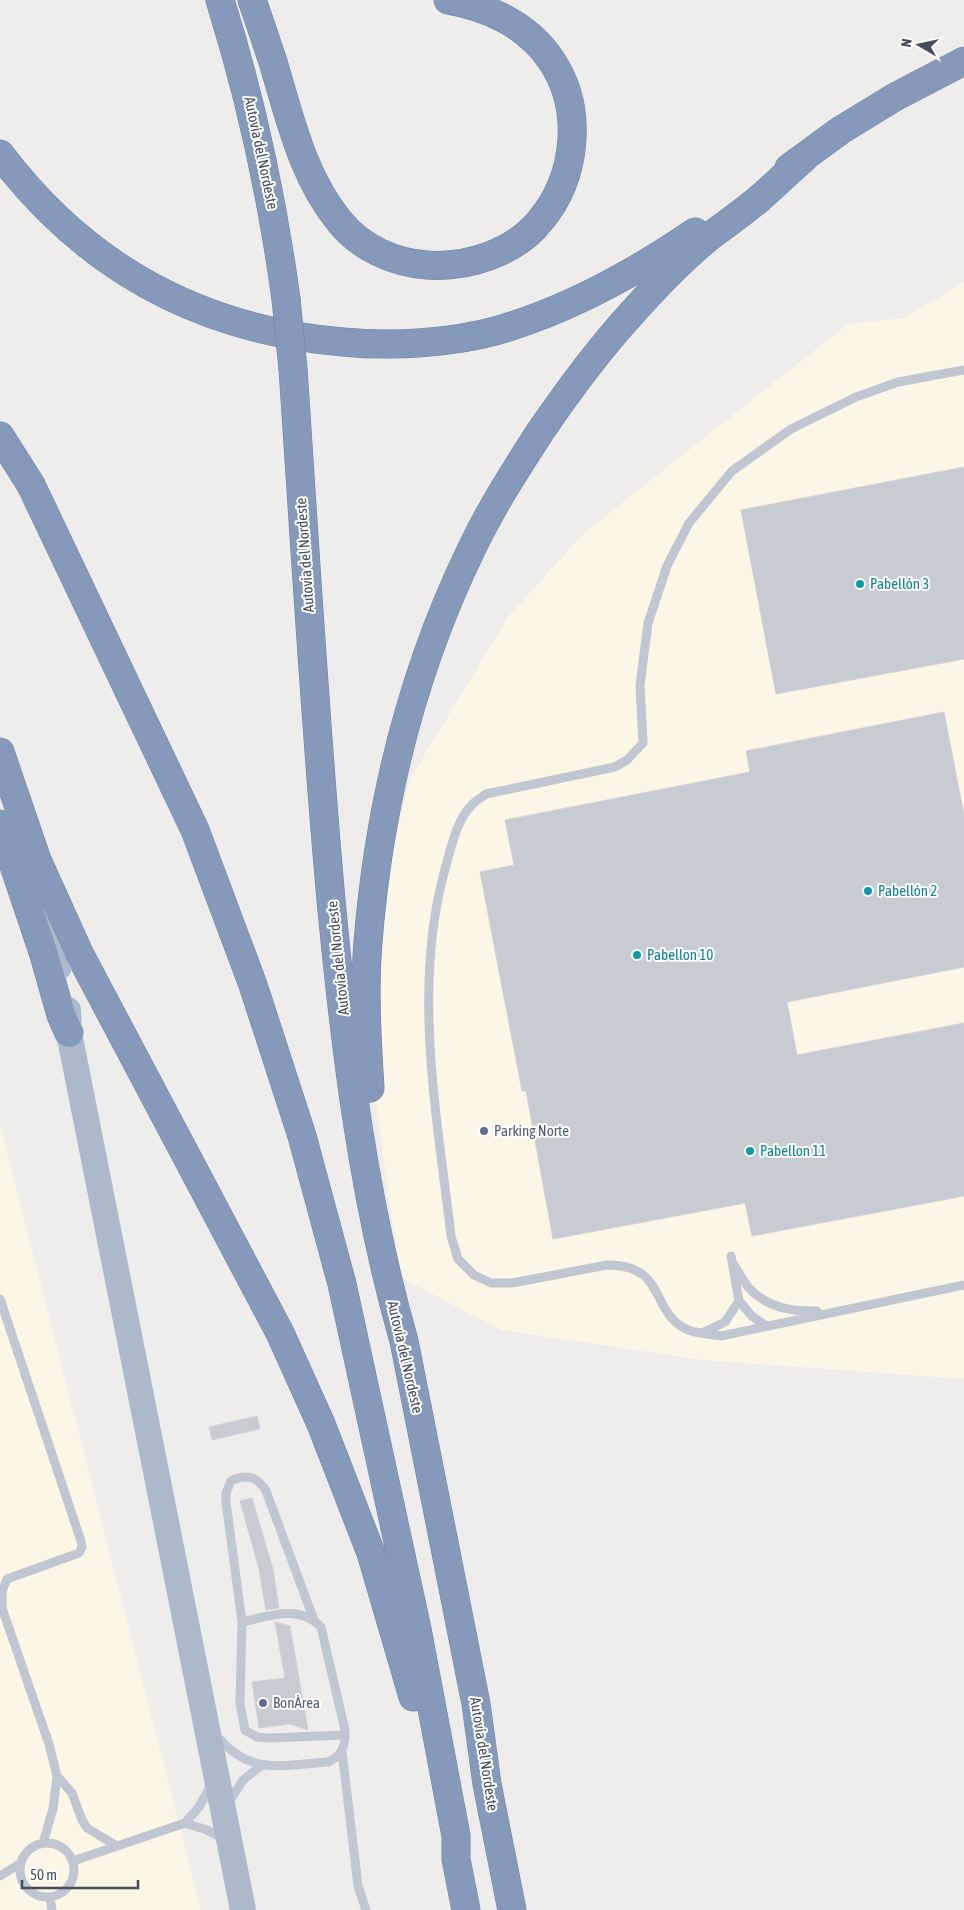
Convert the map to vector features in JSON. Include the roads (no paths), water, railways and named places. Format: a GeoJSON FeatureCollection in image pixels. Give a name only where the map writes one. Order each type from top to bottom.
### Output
{"type":"FeatureCollection","features":[{"type":"Feature","properties":{"kind":"highway","name":"Autovía del Nordeste"},"geometry":{"type":"LineString","coordinates":[[220,0],[243,77],[260,145],[278,238],[286,299],[293,369],[321,792],[340,987],[364,1159],[388,1286],[404,1341],[476,1704],[487,1784],[512,1910]]}},
{"type":"Feature","properties":{"kind":"highway"},"geometry":{"type":"LineString","coordinates":[[252,0],[301,155],[311,180],[325,202],[342,224],[370,248],[389,258],[416,265],[442,266],[462,264],[500,251],[520,239],[540,221],[557,194],[568,166],[572,138],[572,114],[565,87],[551,60],[535,41],[512,23],[495,13],[448,0]]}},
{"type":"Feature","properties":{"kind":"highway"},"geometry":{"type":"LineString","coordinates":[[0,154],[15,174],[45,206],[90,247],[133,277],[182,303],[227,321],[266,331],[316,340],[396,345],[444,340],[498,330],[542,315],[591,294],[680,242],[804,158],[841,130],[895,97],[964,61]]}},
{"type":"Feature","properties":{"kind":"highway"},"geometry":{"type":"LineString","coordinates":[[404,1341],[402,1290],[381,1177],[371,1104],[367,1025],[368,945],[373,889],[384,816],[404,731],[434,637],[472,548],[518,466],[571,386],[630,315],[672,270],[709,237],[761,198],[804,158]]}},
{"type":"Feature","properties":{"kind":"highway"},"geometry":{"type":"LineString","coordinates":[[0,436],[31,485],[194,830],[253,985],[302,1136],[342,1284],[414,1619],[456,1836],[456,1859],[466,1910]]}},
{"type":"Feature","properties":{"kind":"highway"},"geometry":{"type":"LineString","coordinates":[[0,752],[37,860],[79,953],[280,1333],[321,1424],[354,1508],[385,1600],[426,1748],[444,1840],[456,1859]]}},
{"type":"Feature","properties":{"kind":"highway"},"geometry":{"type":"LineString","coordinates":[[0,824],[44,955],[61,1015],[69,1033]]}},
{"type":"Feature","properties":{"kind":"main road"},"geometry":{"type":"LineString","coordinates":[[37,860],[43,900],[69,1014],[69,1033],[243,1910]]}},
{"type":"Feature","properties":{"kind":"lane"},"geometry":{"type":"LineString","coordinates":[[964,370],[898,382],[856,397],[791,429],[732,471],[689,523],[667,566],[648,623],[640,685],[643,743],[627,760],[615,767],[486,794],[470,806],[460,825],[440,886],[432,940],[429,994],[430,1051],[451,1236],[458,1259],[474,1275],[491,1283],[512,1283],[607,1265],[623,1265],[638,1271],[650,1280],[673,1318],[687,1329],[721,1336],[964,1285]]}},
{"type":"Feature","properties":{"kind":"lane"},"geometry":{"type":"LineString","coordinates":[[766,1326],[752,1316],[739,1302],[732,1259],[750,1288],[776,1307],[798,1312],[845,1309]]}},
{"type":"Feature","properties":{"kind":"lane"},"geometry":{"type":"LineString","coordinates":[[0,1299],[77,1525],[82,1547],[79,1553],[72,1556],[7,1579],[2,1591],[1,1607],[49,1744],[57,1776],[53,1809],[43,1842]]}},
{"type":"Feature","properties":{"kind":"lane"},"geometry":{"type":"LineString","coordinates":[[702,1333],[724,1322],[739,1302]]}},
{"type":"Feature","properties":{"kind":"lane"},"geometry":{"type":"LineString","coordinates":[[207,1725],[229,1750],[244,1760],[262,1766],[328,1762],[342,1751],[346,1741],[345,1735],[323,1633],[314,1620],[262,1482],[246,1476],[231,1481],[226,1493],[242,1622],[240,1703],[245,1730],[257,1737],[269,1738],[345,1735]]}},
{"type":"Feature","properties":{"kind":"lane"},"geometry":{"type":"LineString","coordinates":[[242,1622],[283,1613],[303,1615],[314,1620]]}},
{"type":"Feature","properties":{"kind":"lane"},"geometry":{"type":"LineString","coordinates":[[342,1751],[358,1886],[366,1910]]}},
{"type":"Feature","properties":{"kind":"lane"},"geometry":{"type":"LineString","coordinates":[[225,1813],[232,1795],[238,1786],[262,1766]]}},
{"type":"Feature","properties":{"kind":"lane"},"geometry":{"type":"LineString","coordinates":[[73,1861],[185,1823],[202,1801],[216,1773]]}},
{"type":"Feature","properties":{"kind":"lane"},"geometry":{"type":"LineString","coordinates":[[57,1776],[72,1793],[84,1825],[94,1834],[117,1846]]}},
{"type":"Feature","properties":{"kind":"lane"},"geometry":{"type":"LineString","coordinates":[[185,1823],[214,1833],[230,1843]]}},
{"type":"Feature","properties":{"kind":"lane"},"geometry":{"type":"LineString","coordinates":[[43,1842],[58,1845],[70,1854],[73,1861],[72,1882],[63,1892],[50,1897],[36,1895],[24,1885],[21,1878],[21,1863],[27,1852],[32,1847],[43,1842]]}},
{"type":"Feature","properties":{"kind":"lane"},"geometry":{"type":"LineString","coordinates":[[0,1876],[21,1863]]}},
{"type":"Feature","properties":{"kind":"lane"},"geometry":{"type":"LineString","coordinates":[[50,1897],[52,1910]]}},
{"type":"Feature","properties":{"kind":"place","name":"Pabellón 3"},"geometry":{"type":"Point","coordinates":[860,584]}},
{"type":"Feature","properties":{"kind":"place","name":"Pabellón 2"},"geometry":{"type":"Point","coordinates":[868,891]}},
{"type":"Feature","properties":{"kind":"place","name":"Pabellon 10"},"geometry":{"type":"Point","coordinates":[637,955]}},
{"type":"Feature","properties":{"kind":"place","name":"Parking Norte"},"geometry":{"type":"Point","coordinates":[484,1131]}},
{"type":"Feature","properties":{"kind":"place","name":"Pabellon 11"},"geometry":{"type":"Point","coordinates":[750,1151]}},
{"type":"Feature","properties":{"kind":"place","name":"BonÀrea"},"geometry":{"type":"Point","coordinates":[263,1703]}}]}
